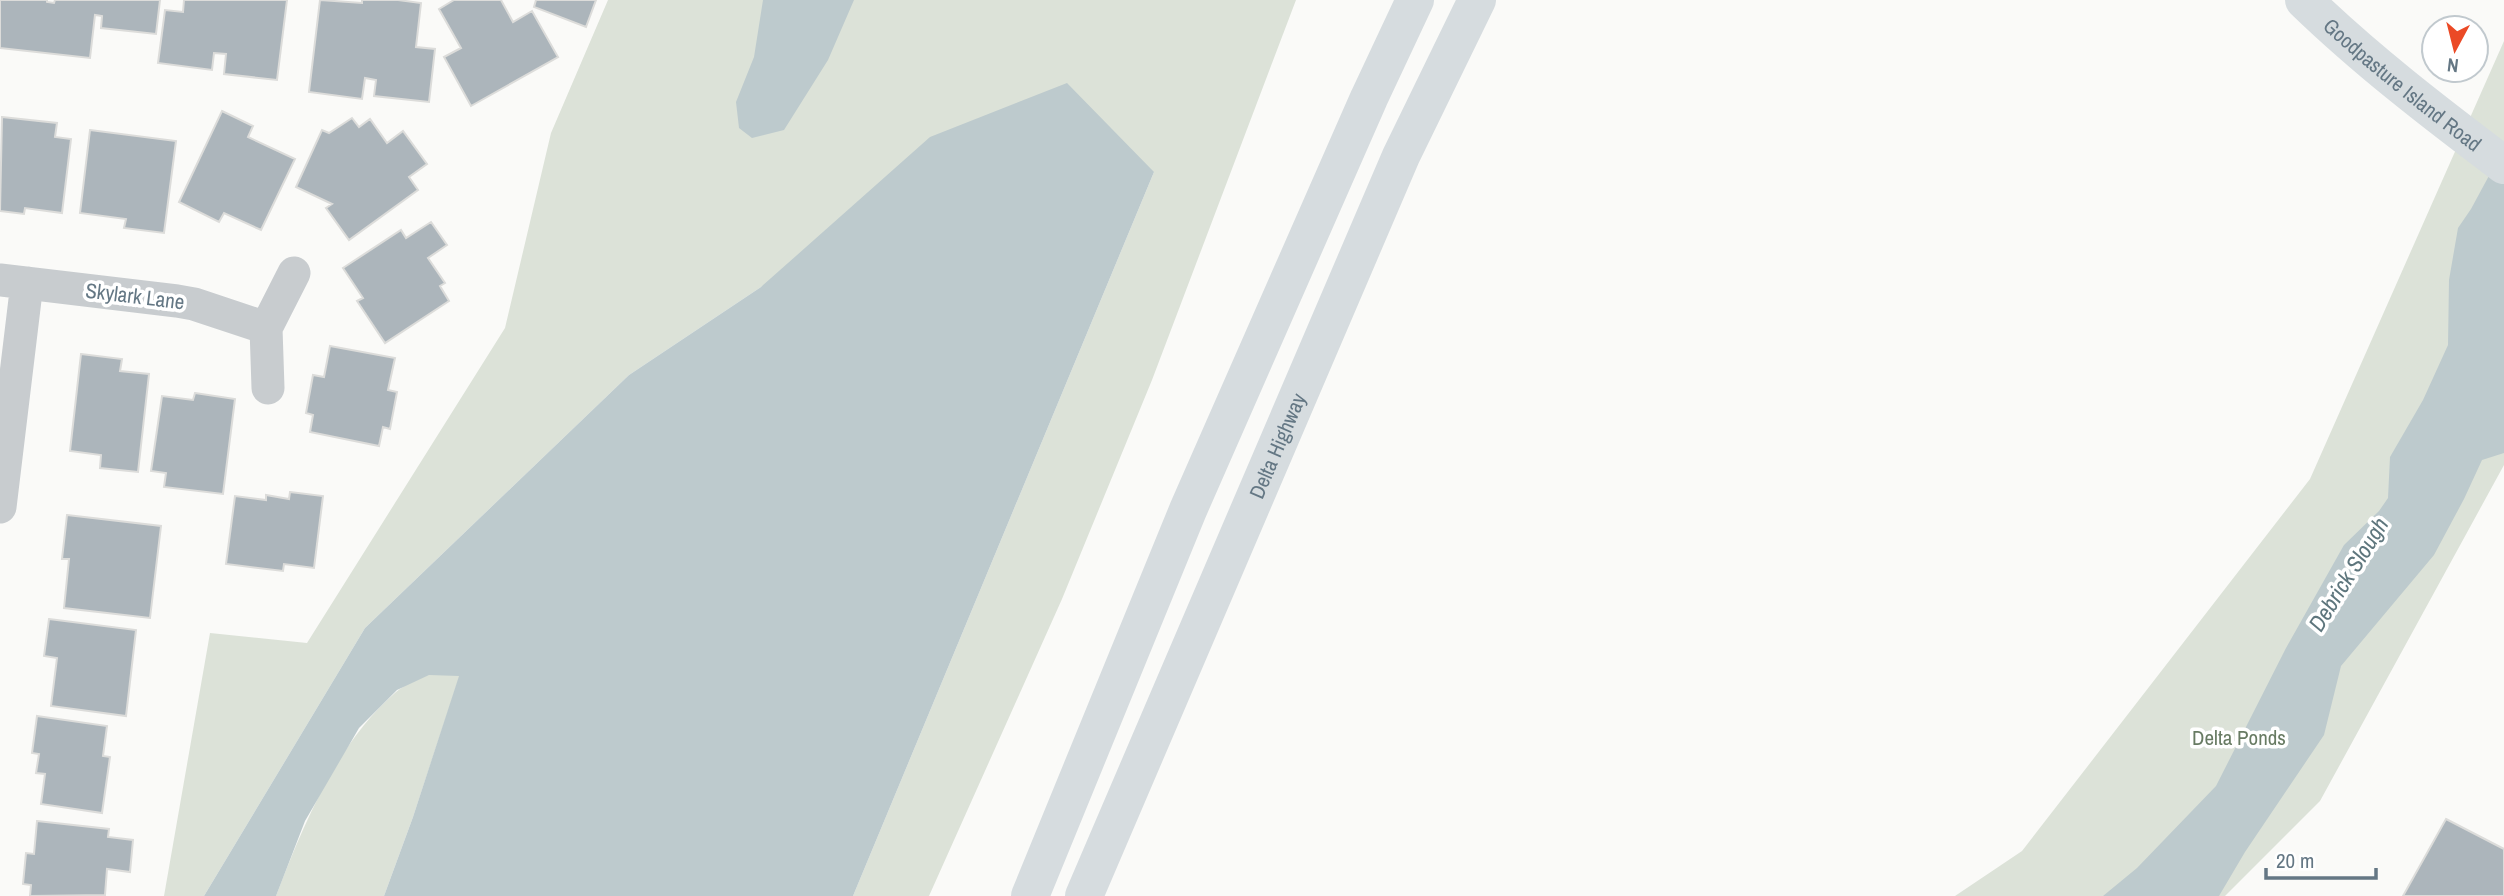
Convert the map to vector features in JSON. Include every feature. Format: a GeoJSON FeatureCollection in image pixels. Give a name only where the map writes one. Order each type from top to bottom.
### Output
{"type":"FeatureCollection","features":[{"type":"Feature","properties":{"kind":"main road"},"geometry":{"type":"LineString","coordinates":[[1369,98],[1389,0]]}},
{"type":"Feature","properties":{"kind":"main road"},"geometry":{"type":"LineString","coordinates":[[1030,896],[1188,510],[1369,98],[1415,0]]}},
{"type":"Feature","properties":{"kind":"main road","name":"Delta Highway"},"geometry":{"type":"LineString","coordinates":[[1084,896],[1396,169],[1477,0]]}},
{"type":"Feature","properties":{"kind":"main road","name":"Goodpasture Island Road"},"geometry":{"type":"LineString","coordinates":[[2304,0],[2342,36],[2433,112],[2504,165]]}},
{"type":"Feature","properties":{"kind":"street"},"geometry":{"type":"LineString","coordinates":[[268,388],[266,328],[293,273]]}},
{"type":"Feature","properties":{"kind":"street"},"geometry":{"type":"LineString","coordinates":[[0,508],[14,281]]}},
{"type":"Feature","properties":{"kind":"street","name":"Skylark Lane"},"geometry":{"type":"LineString","coordinates":[[14,281],[186,302],[266,328]]}},
{"type":"Feature","properties":{"kind":"green space"},"geometry":{"type":"Polygon","coordinates":[[[608,0],[1296,0],[1152,380],[1062,599],[929,896],[853,896],[1154,172],[761,287],[629,375],[365,628],[204,896],[164,896],[210,633],[307,643],[505,328],[551,133],[608,0]]]}},
{"type":"Feature","properties":{"kind":"green space","name":"Delta Ponds"},"geometry":{"type":"Polygon","coordinates":[[[2504,41],[2504,465],[2320,801],[2225,896],[1955,896],[2022,851],[2310,479],[2485,84],[2490,84],[2490,73],[2504,41]]]}},
{"type":"Feature","properties":{"kind":"green space"},"geometry":{"type":"Polygon","coordinates":[[[429,674],[460,675],[384,896],[276,896],[310,814],[339,760],[356,735],[396,692],[429,674]]]}},
{"type":"Feature","properties":{"kind":"water"},"geometry":{"type":"Polygon","coordinates":[[[763,0],[854,0],[828,60],[784,130],[752,138],[739,128],[736,102],[754,57],[763,0]]]}},
{"type":"Feature","properties":{"kind":"water"},"geometry":{"type":"Polygon","coordinates":[[[1067,83],[1154,172],[853,896],[384,896],[459,676],[429,675],[397,690],[359,728],[305,821],[276,896],[204,896],[365,628],[629,375],[761,287],[930,137],[1067,83]]]}},
{"type":"Feature","properties":{"kind":"water","name":"Debrick Slough"},"geometry":{"type":"Polygon","coordinates":[[[2504,148],[2504,453],[2482,460],[2434,555],[2341,666],[2324,735],[2245,852],[2219,896],[2103,896],[2137,868],[2216,786],[2286,648],[2344,545],[2379,511],[2388,498],[2390,457],[2423,400],[2448,345],[2449,280],[2458,228],[2504,148]]]}},
{"type":"Feature","properties":{"kind":"building"},"geometry":{"type":"Polygon","coordinates":[[[0,0],[47,0],[54,3],[55,0],[160,0],[156,34],[101,28],[102,16],[95,15],[90,58],[0,48],[0,0]]]}},
{"type":"Feature","properties":{"kind":"building"},"geometry":{"type":"Polygon","coordinates":[[[184,0],[287,0],[277,80],[224,74],[226,54],[214,53],[212,70],[158,63],[165,10],[183,12],[184,0]]]}},
{"type":"Feature","properties":{"kind":"building"},"geometry":{"type":"Polygon","coordinates":[[[320,0],[362,3],[362,0],[398,0],[421,3],[416,47],[435,49],[429,102],[374,96],[376,80],[365,78],[362,99],[309,92],[320,0]]]}},
{"type":"Feature","properties":{"kind":"building"},"geometry":{"type":"Polygon","coordinates":[[[454,0],[501,0],[513,22],[532,11],[558,57],[471,106],[444,57],[461,48],[439,9],[454,0]]]}},
{"type":"Feature","properties":{"kind":"building"},"geometry":{"type":"Polygon","coordinates":[[[536,0],[596,0],[586,27],[534,7],[536,0]]]}},
{"type":"Feature","properties":{"kind":"building"},"geometry":{"type":"Polygon","coordinates":[[[222,111],[253,126],[248,137],[295,159],[261,230],[224,213],[219,222],[179,202],[222,111]]]}},
{"type":"Feature","properties":{"kind":"building"},"geometry":{"type":"Polygon","coordinates":[[[2,117],[57,123],[55,137],[71,139],[62,213],[25,208],[24,214],[0,211],[2,117]]]}},
{"type":"Feature","properties":{"kind":"building"},"geometry":{"type":"Polygon","coordinates":[[[352,118],[359,127],[370,119],[387,143],[403,131],[427,164],[409,177],[418,190],[349,240],[326,208],[332,204],[296,187],[322,130],[329,133],[352,118]]]}},
{"type":"Feature","properties":{"kind":"building"},"geometry":{"type":"Polygon","coordinates":[[[90,130],[176,141],[164,233],[124,228],[126,219],[80,213],[90,130]]]}},
{"type":"Feature","properties":{"kind":"building"},"geometry":{"type":"Polygon","coordinates":[[[431,222],[447,245],[428,258],[445,283],[440,286],[449,301],[385,343],[357,301],[363,298],[343,268],[401,230],[406,238],[431,222]]]}},
{"type":"Feature","properties":{"kind":"building"},"geometry":{"type":"Polygon","coordinates":[[[330,346],[395,358],[388,390],[397,392],[390,429],[383,427],[379,446],[310,432],[313,415],[306,413],[313,375],[324,377],[330,346]]]}},
{"type":"Feature","properties":{"kind":"building"},"geometry":{"type":"Polygon","coordinates":[[[81,354],[122,359],[120,371],[149,374],[138,472],[100,468],[101,455],[70,451],[81,354]]]}},
{"type":"Feature","properties":{"kind":"building"},"geometry":{"type":"Polygon","coordinates":[[[195,393],[235,399],[223,494],[164,487],[166,473],[151,471],[162,396],[193,400],[195,393]]]}},
{"type":"Feature","properties":{"kind":"building"},"geometry":{"type":"Polygon","coordinates":[[[290,492],[323,496],[314,568],[284,564],[283,571],[226,564],[235,496],[266,500],[266,495],[289,499],[290,492]]]}},
{"type":"Feature","properties":{"kind":"building"},"geometry":{"type":"Polygon","coordinates":[[[67,515],[161,526],[150,618],[64,608],[69,559],[62,559],[67,515]]]}},
{"type":"Feature","properties":{"kind":"building"},"geometry":{"type":"Polygon","coordinates":[[[49,619],[136,630],[126,716],[51,706],[57,658],[44,656],[49,619]]]}},
{"type":"Feature","properties":{"kind":"building"},"geometry":{"type":"Polygon","coordinates":[[[37,716],[107,726],[103,756],[110,757],[102,813],[41,804],[45,774],[36,773],[39,754],[32,753],[37,716]]]}},
{"type":"Feature","properties":{"kind":"building"},"geometry":{"type":"Polygon","coordinates":[[[2446,819],[2504,849],[2504,896],[2403,896],[2446,819]]]}},
{"type":"Feature","properties":{"kind":"building"},"geometry":{"type":"Polygon","coordinates":[[[37,821],[109,829],[108,837],[133,840],[130,872],[107,869],[105,895],[30,896],[31,885],[23,884],[26,853],[34,854],[37,821]]]}}]}
